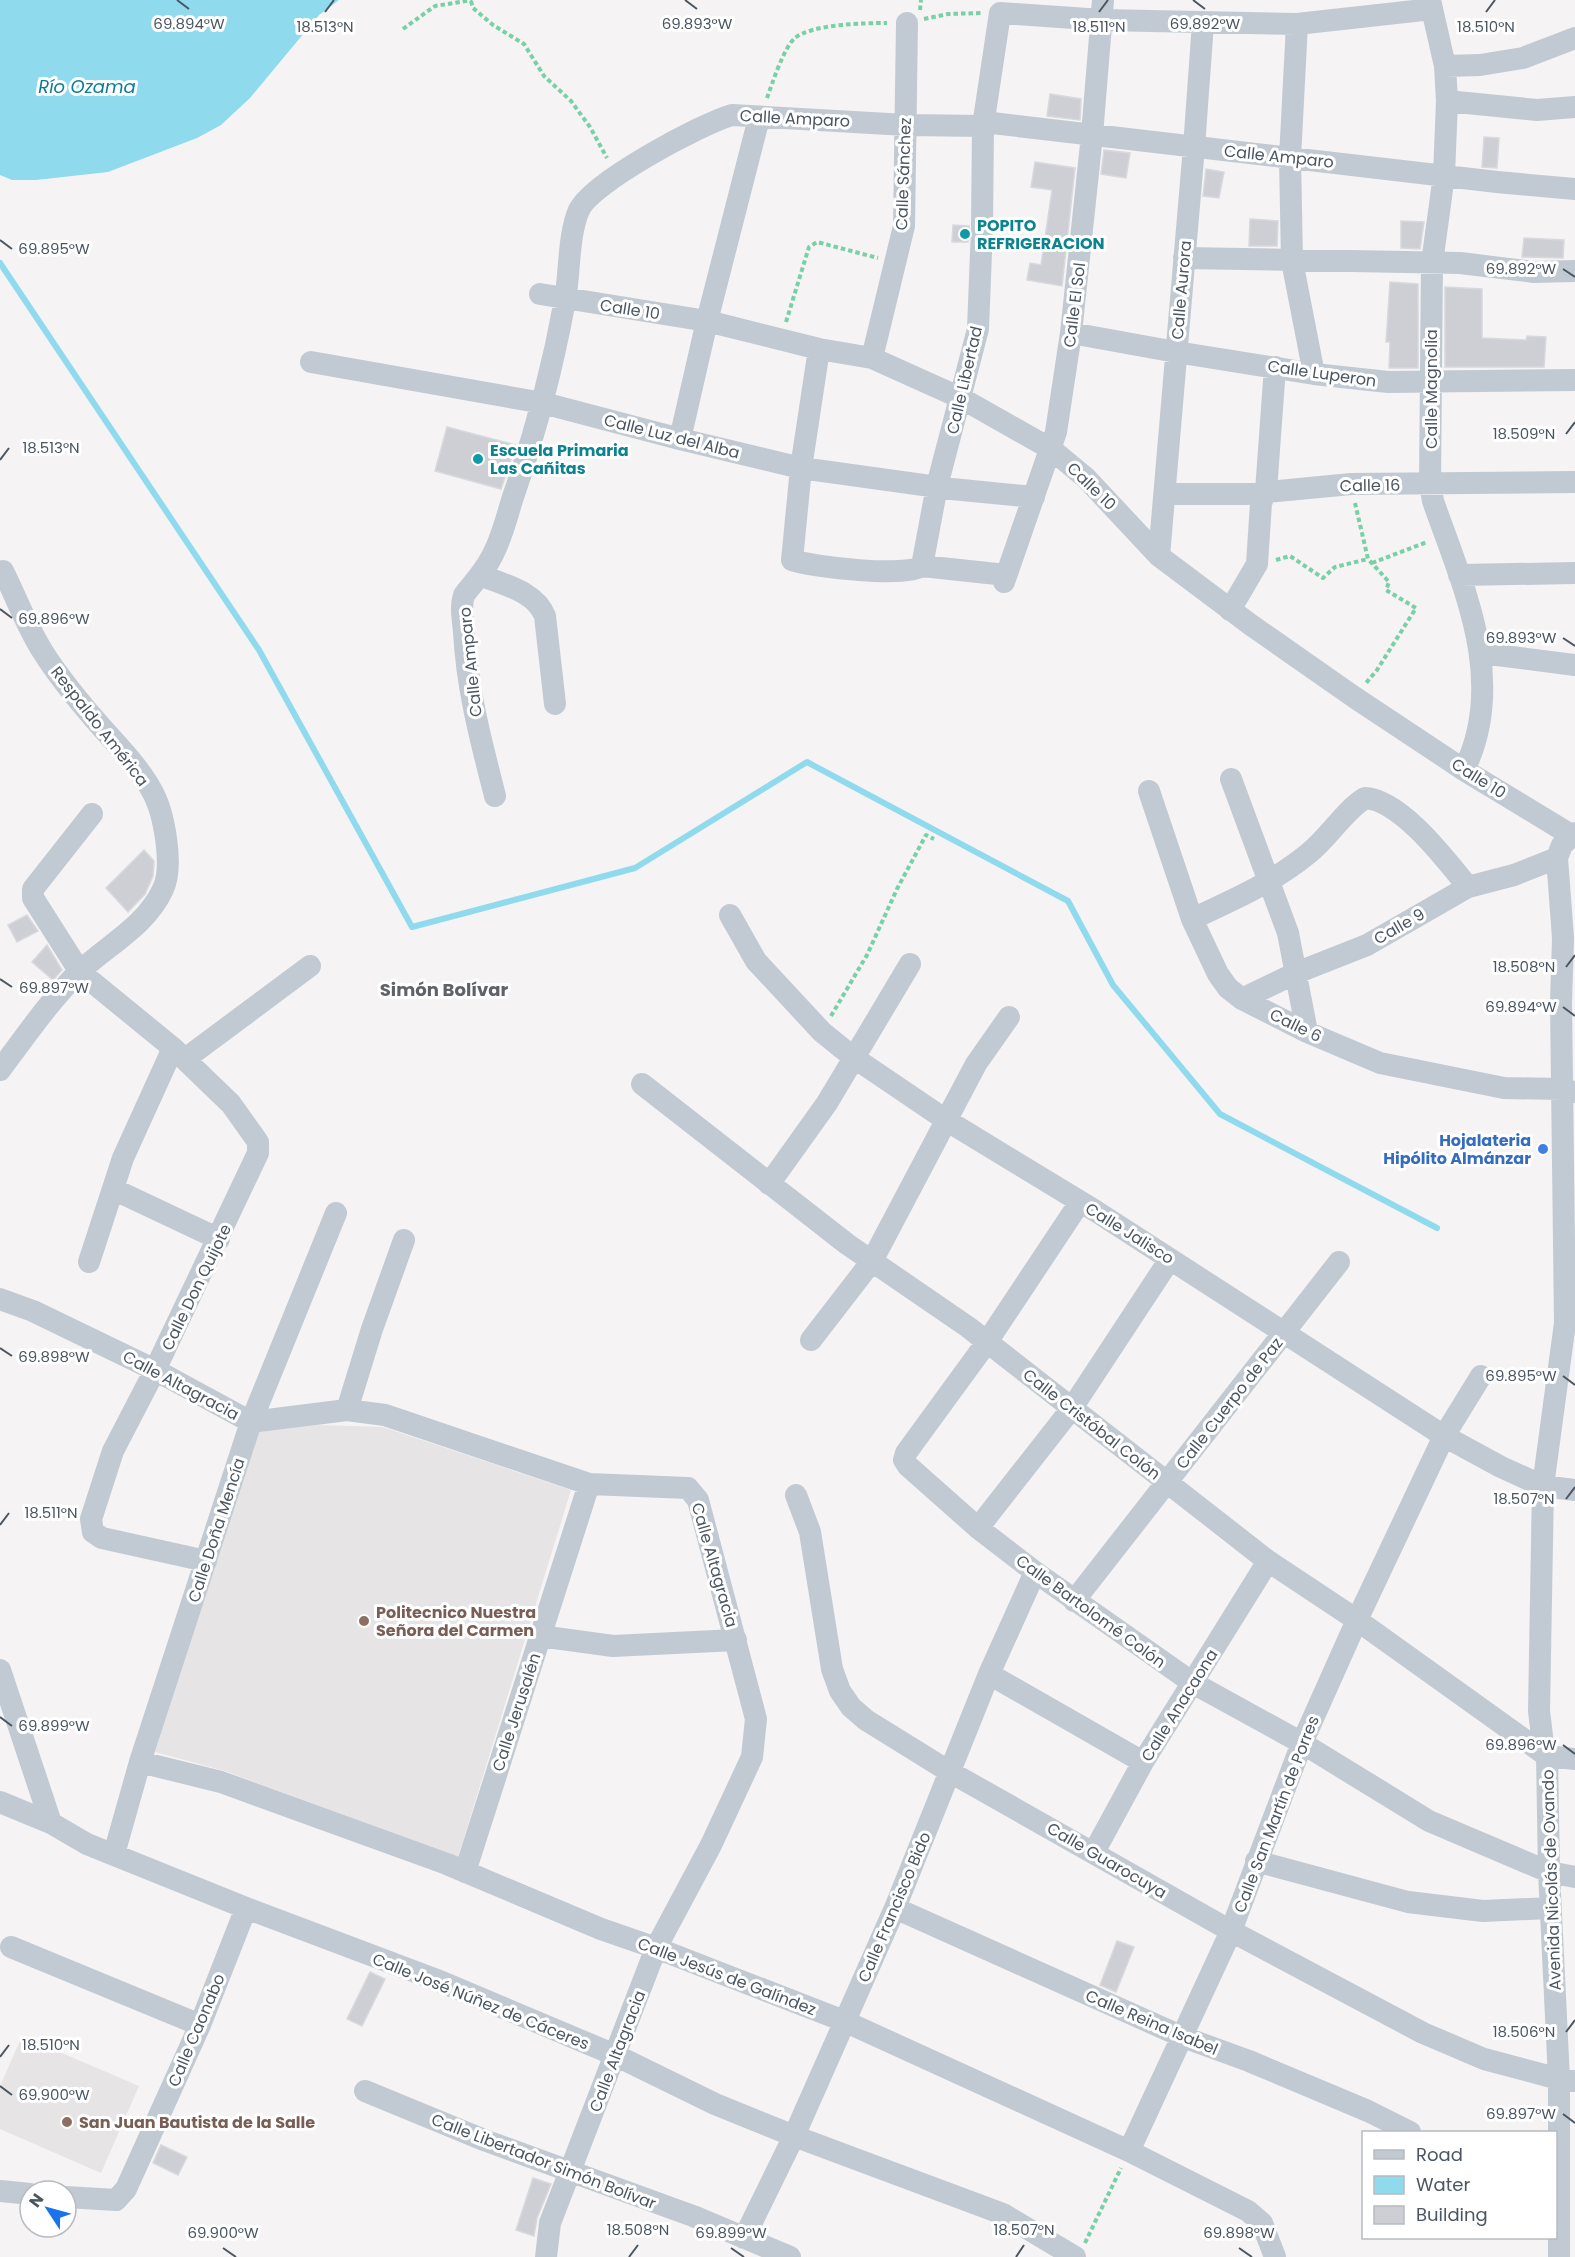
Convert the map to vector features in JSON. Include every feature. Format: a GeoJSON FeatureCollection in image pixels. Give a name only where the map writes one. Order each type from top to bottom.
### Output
{"type":"FeatureCollection","features":[{"type":"Feature","properties":{"kind":"street"},"geometry":{"type":"LineString","coordinates":[[999,13],[1102,10],[1203,23],[1297,24],[1431,4]]}},
{"type":"Feature","properties":{"kind":"street","name":"Calle Magnolia"},"geometry":{"type":"LineString","coordinates":[[1431,4],[1445,66],[1447,101],[1444,175],[1432,263],[1430,484],[1433,501],[1474,620],[1481,653],[1482,710],[1473,752],[1464,770]]}},
{"type":"Feature","properties":{"kind":"street","name":"Calle El Sol"},"geometry":{"type":"LineString","coordinates":[[922,566],[1005,578],[1051,449],[1056,432],[1071,333],[1092,135],[1102,10]]}},
{"type":"Feature","properties":{"kind":"street","name":"Calle Libertad"},"geometry":{"type":"LineString","coordinates":[[922,566],[937,486],[978,328],[983,126],[999,13]]}},
{"type":"Feature","properties":{"kind":"street","name":"Calle Sánchez"},"geometry":{"type":"LineString","coordinates":[[872,358],[904,226],[907,23]]}},
{"type":"Feature","properties":{"kind":"street","name":"Calle Aurora"},"geometry":{"type":"LineString","coordinates":[[1159,556],[1203,23]]}},
{"type":"Feature","properties":{"kind":"street"},"geometry":{"type":"LineString","coordinates":[[1297,24],[1290,158],[1292,261],[1314,374]]}},
{"type":"Feature","properties":{"kind":"street"},"geometry":{"type":"LineString","coordinates":[[1445,66],[1480,65],[1523,58],[1575,38]]}},
{"type":"Feature","properties":{"kind":"street"},"geometry":{"type":"LineString","coordinates":[[1447,101],[1537,110],[1575,107]]}},
{"type":"Feature","properties":{"kind":"street","name":"Calle Amparo"},"geometry":{"type":"LineString","coordinates":[[495,796],[476,724],[462,603],[464,596],[492,557],[543,403],[565,299],[574,228],[579,209],[590,195],[616,175],[714,120],[732,115],[906,125],[983,126],[992,123],[1575,189]]}},
{"type":"Feature","properties":{"kind":"street"},"geometry":{"type":"LineString","coordinates":[[681,439],[707,321],[759,118]]}},
{"type":"Feature","properties":{"kind":"street"},"geometry":{"type":"LineString","coordinates":[[1184,258],[1460,263],[1534,272],[1575,271]]}},
{"type":"Feature","properties":{"kind":"street","name":"Calle 10"},"geometry":{"type":"LineString","coordinates":[[540,294],[707,321],[819,349],[872,358],[961,398],[1051,449],[1086,478],[1159,556],[1230,610],[1354,697],[1464,770],[1573,834],[1562,845],[1557,858]]}},
{"type":"Feature","properties":{"kind":"street","name":"Calle Luperon"},"geometry":{"type":"LineString","coordinates":[[1071,333],[1314,374],[1388,382],[1575,380]]}},
{"type":"Feature","properties":{"kind":"street"},"geometry":{"type":"LineString","coordinates":[[819,349],[801,468],[791,559],[882,571],[918,569],[922,566]]}},
{"type":"Feature","properties":{"kind":"street","name":"Calle Luz del Alba"},"geometry":{"type":"LineString","coordinates":[[311,362],[543,403],[801,468],[1034,497]]}},
{"type":"Feature","properties":{"kind":"street"},"geometry":{"type":"LineString","coordinates":[[1230,610],[1257,564],[1261,503],[1266,491],[1275,367]]}},
{"type":"Feature","properties":{"kind":"street","name":"Calle 16"},"geometry":{"type":"LineString","coordinates":[[1165,494],[1246,494],[1351,484],[1575,483]]}},
{"type":"Feature","properties":{"kind":"street","name":"Respaldo América"},"geometry":{"type":"LineString","coordinates":[[3,571],[42,650],[86,709],[128,757],[153,793],[168,850],[168,873],[164,889],[142,918],[80,972]]}},
{"type":"Feature","properties":{"kind":"street"},"geometry":{"type":"LineString","coordinates":[[1460,575],[1575,573]]}},
{"type":"Feature","properties":{"kind":"street"},"geometry":{"type":"LineString","coordinates":[[480,575],[531,597],[541,605],[545,616],[555,704]]}},
{"type":"Feature","properties":{"kind":"street"},"geometry":{"type":"LineString","coordinates":[[1481,653],[1575,665]]}},
{"type":"Feature","properties":{"kind":"street"},"geometry":{"type":"LineString","coordinates":[[1231,779],[1288,933],[1307,1032]]}},
{"type":"Feature","properties":{"kind":"street","name":"Calle 6"},"geometry":{"type":"LineString","coordinates":[[1149,791],[1192,919],[1218,974],[1228,988],[1242,999],[1307,1032],[1380,1063],[1504,1088],[1569,1091]]}},
{"type":"Feature","properties":{"kind":"street"},"geometry":{"type":"LineString","coordinates":[[1192,919],[1269,882],[1327,838],[1356,804],[1365,798],[1384,802],[1426,837],[1468,886]]}},
{"type":"Feature","properties":{"kind":"street"},"geometry":{"type":"LineString","coordinates":[[92,814],[31,894],[80,972],[179,1054]]}},
{"type":"Feature","properties":{"kind":"street","name":"Calle 9"},"geometry":{"type":"LineString","coordinates":[[1242,999],[1296,973],[1367,945],[1468,886],[1514,875],[1557,858]]}},
{"type":"Feature","properties":{"kind":"street","name":"Avenida Nicolás de Ovando"},"geometry":{"type":"LineString","coordinates":[[1557,858],[1569,939],[1570,1323],[1543,1486],[1539,1711],[1543,1744],[1548,1756],[1550,1908],[1567,2080],[1557,2176],[1559,2257]]}},
{"type":"Feature","properties":{"kind":"street","name":"Calle Jalisco"},"geometry":{"type":"LineString","coordinates":[[730,915],[756,961],[822,1032],[854,1057],[946,1119],[1284,1331],[1444,1436],[1501,1467],[1543,1486],[1575,1490]]}},
{"type":"Feature","properties":{"kind":"street"},"geometry":{"type":"LineString","coordinates":[[769,1184],[826,1103],[910,964]]}},
{"type":"Feature","properties":{"kind":"street"},"geometry":{"type":"LineString","coordinates":[[89,1262],[123,1158],[179,1054],[310,966]]}},
{"type":"Feature","properties":{"kind":"street"},"geometry":{"type":"LineString","coordinates":[[0,1070],[39,1018],[80,972]]}},
{"type":"Feature","properties":{"kind":"street"},"geometry":{"type":"LineString","coordinates":[[811,1341],[872,1261],[976,1065],[1009,1017]]}},
{"type":"Feature","properties":{"kind":"street","name":"Calle Don Quijote"},"geometry":{"type":"LineString","coordinates":[[179,1054],[231,1104],[252,1131],[258,1142],[258,1153],[219,1239],[113,1451],[91,1519],[93,1532],[102,1538],[206,1561]]}},
{"type":"Feature","properties":{"kind":"street","name":"Calle Cristóbal Colón"},"geometry":{"type":"LineString","coordinates":[[642,1084],[769,1184],[872,1261],[987,1342],[1268,1561],[1357,1620],[1548,1756]]}},
{"type":"Feature","properties":{"kind":"street"},"geometry":{"type":"LineString","coordinates":[[113,1189],[219,1239]]}},
{"type":"Feature","properties":{"kind":"street","name":"Calle Bartolomé Colón"},"geometry":{"type":"LineString","coordinates":[[1080,1202],[987,1342],[906,1453],[904,1460],[908,1466],[978,1528],[1035,1572],[1193,1683],[1302,1743],[1429,1821],[1548,1872],[1575,1877]]}},
{"type":"Feature","properties":{"kind":"street","name":"Calle Doña Mencía"},"geometry":{"type":"LineString","coordinates":[[114,1854],[140,1762],[251,1422],[336,1213]]}},
{"type":"Feature","properties":{"kind":"street"},"geometry":{"type":"LineString","coordinates":[[347,1410],[372,1329],[404,1240]]}},
{"type":"Feature","properties":{"kind":"street"},"geometry":{"type":"LineString","coordinates":[[978,1528],[1072,1408],[1170,1259]]}},
{"type":"Feature","properties":{"kind":"street","name":"Calle Cuerpo de Paz"},"geometry":{"type":"LineString","coordinates":[[1074,1601],[1340,1262]]}},
{"type":"Feature","properties":{"kind":"street","name":"Calle Altagracia"},"geometry":{"type":"LineString","coordinates":[[0,1299],[33,1311],[155,1370],[251,1422],[347,1410],[385,1415],[589,1484],[688,1488],[698,1500],[756,1719],[752,1757],[711,1845],[656,1948],[550,2223],[546,2257]]}},
{"type":"Feature","properties":{"kind":"street","name":"Calle San Martín de Porres"},"geometry":{"type":"LineString","coordinates":[[1129,2151],[1231,1931],[1302,1743],[1357,1620],[1444,1436],[1481,1376]]}},
{"type":"Feature","properties":{"kind":"street","name":"Calle Jerusalén"},"geometry":{"type":"LineString","coordinates":[[465,1872],[589,1484]]}},
{"type":"Feature","properties":{"kind":"street","name":"Calle Guarocuya"},"geometry":{"type":"LineString","coordinates":[[796,1495],[810,1532],[832,1669],[840,1691],[851,1707],[866,1720],[950,1772],[1231,1931],[1423,2033],[1484,2059],[1567,2080]]}},
{"type":"Feature","properties":{"kind":"street","name":"Calle Anacaona"},"geometry":{"type":"LineString","coordinates":[[1094,1852],[1143,1762],[1268,1561]]}},
{"type":"Feature","properties":{"kind":"street","name":"Calle Francisco Bido"},"geometry":{"type":"LineString","coordinates":[[744,2238],[794,2136],[895,1908],[989,1674],[1035,1572]]}},
{"type":"Feature","properties":{"kind":"street"},"geometry":{"type":"LineString","coordinates":[[540,1636],[613,1646],[736,1640]]}},
{"type":"Feature","properties":{"kind":"street"},"geometry":{"type":"LineString","coordinates":[[0,1670],[51,1822]]}},
{"type":"Feature","properties":{"kind":"street"},"geometry":{"type":"LineString","coordinates":[[989,1674],[1143,1762]]}},
{"type":"Feature","properties":{"kind":"street"},"geometry":{"type":"LineString","coordinates":[[1548,1756],[1575,1759]]}},
{"type":"Feature","properties":{"kind":"street","name":"Calle Jesús de Galíndez"},"geometry":{"type":"LineString","coordinates":[[140,1762],[221,1782],[465,1872],[601,1929],[844,2021],[1129,2151],[1248,2211],[1262,2223],[1275,2257]]}},
{"type":"Feature","properties":{"kind":"street","name":"Calle José Núñez de Cáceres"},"geometry":{"type":"LineString","coordinates":[[8,1806],[51,1822],[87,1844],[246,1908],[437,1980],[615,2055],[715,2104],[794,2136],[1004,2214],[1079,2252]]}},
{"type":"Feature","properties":{"kind":"street"},"geometry":{"type":"LineString","coordinates":[[1256,1861],[1408,1902],[1483,1911],[1550,1908]]}},
{"type":"Feature","properties":{"kind":"street","name":"Calle Caonabo"},"geometry":{"type":"LineString","coordinates":[[78,2198],[116,2200],[126,2189],[200,2025],[246,1908]]}},
{"type":"Feature","properties":{"kind":"street","name":"Calle Reina Isabel"},"geometry":{"type":"LineString","coordinates":[[895,1908],[1183,2037],[1249,2061],[1368,2111],[1406,2131]]}},
{"type":"Feature","properties":{"kind":"street"},"geometry":{"type":"LineString","coordinates":[[11,1947],[200,2025]]}},
{"type":"Feature","properties":{"kind":"street","name":"Calle Libertador Simón Bolívar"},"geometry":{"type":"LineString","coordinates":[[365,2091],[484,2140],[693,2216],[790,2257]]}},
{"type":"Feature","properties":{"kind":"street"},"geometry":{"type":"LineString","coordinates":[[0,2191],[18,2193]]}},
{"type":"Feature","properties":{"kind":"path"},"geometry":{"type":"LineString","coordinates":[[402,29],[435,6],[472,0],[473,8],[493,25],[524,44],[544,76],[571,101],[590,127],[616,175]]}},
{"type":"Feature","properties":{"kind":"path"},"geometry":{"type":"LineString","coordinates":[[759,118],[784,56],[795,38],[817,29],[848,25],[907,23],[948,14],[999,13]]}},
{"type":"Feature","properties":{"kind":"path"},"geometry":{"type":"LineString","coordinates":[[780,340],[808,247],[817,242],[896,262]]}},
{"type":"Feature","properties":{"kind":"path"},"geometry":{"type":"LineString","coordinates":[[1351,484],[1370,561],[1389,582],[1386,590],[1416,608],[1377,670],[1354,697]]}},
{"type":"Feature","properties":{"kind":"path"},"geometry":{"type":"LineString","coordinates":[[1257,564],[1290,556],[1323,578],[1335,567],[1370,561],[1445,535]]}},
{"type":"Feature","properties":{"kind":"path"},"geometry":{"type":"LineString","coordinates":[[822,1032],[867,954],[897,888],[926,835],[934,839]]}},
{"type":"Feature","properties":{"kind":"path"},"geometry":{"type":"LineString","coordinates":[[1079,2252],[1129,2151]]}},
{"type":"Feature","properties":{"kind":"shaded area","name":"Politecnico Nuestra Señora del Carmen"},"geometry":{"type":"Polygon","coordinates":[[[318,1425],[383,1427],[571,1490],[458,1857],[225,1771],[155,1752],[259,1432],[318,1425]]]}},
{"type":"Feature","properties":{"kind":"shaded area"},"geometry":{"type":"Polygon","coordinates":[[[22,2036],[139,2086],[101,2173],[0,2129],[0,2086],[22,2036]]]}},
{"type":"Feature","properties":{"kind":"water","name":"Río Ozama"},"geometry":{"type":"Polygon","coordinates":[[[0,0],[339,0],[319,15],[250,98],[221,125],[197,138],[108,172],[36,180],[12,180],[0,175],[0,0]]]}},
{"type":"Feature","properties":{"kind":"building"},"geometry":{"type":"Polygon","coordinates":[[[1050,94],[1081,99],[1080,120],[1047,116],[1050,94]]]}},
{"type":"Feature","properties":{"kind":"building"},"geometry":{"type":"Polygon","coordinates":[[[1484,137],[1499,138],[1497,168],[1482,167],[1484,137]]]}},
{"type":"Feature","properties":{"kind":"building"},"geometry":{"type":"Polygon","coordinates":[[[1104,150],[1130,153],[1126,178],[1101,174],[1104,150]]]}},
{"type":"Feature","properties":{"kind":"building"},"geometry":{"type":"Polygon","coordinates":[[[1035,162],[1075,168],[1062,286],[1027,280],[1030,263],[1041,265],[1052,190],[1031,187],[1035,162]]]}},
{"type":"Feature","properties":{"kind":"building"},"geometry":{"type":"Polygon","coordinates":[[[1206,169],[1224,172],[1219,198],[1203,196],[1206,169]]]}},
{"type":"Feature","properties":{"kind":"building"},"geometry":{"type":"Polygon","coordinates":[[[1250,219],[1278,221],[1277,246],[1249,246],[1250,219]]]}},
{"type":"Feature","properties":{"kind":"building"},"geometry":{"type":"Polygon","coordinates":[[[1401,221],[1424,222],[1420,249],[1401,248],[1401,221]]]}},
{"type":"Feature","properties":{"kind":"building","name":"POPITO REFRIGERACION"},"geometry":{"type":"Polygon","coordinates":[[[953,225],[969,226],[968,242],[952,242],[953,225]]]}},
{"type":"Feature","properties":{"kind":"building"},"geometry":{"type":"Polygon","coordinates":[[[1524,238],[1564,240],[1563,258],[1522,257],[1524,238]]]}},
{"type":"Feature","properties":{"kind":"building"},"geometry":{"type":"Polygon","coordinates":[[[1390,282],[1418,284],[1418,368],[1389,368],[1390,342],[1386,342],[1390,282]]]}},
{"type":"Feature","properties":{"kind":"building"},"geometry":{"type":"Polygon","coordinates":[[[1445,287],[1482,289],[1482,338],[1526,340],[1527,336],[1546,337],[1544,367],[1445,367],[1445,287]]]}},
{"type":"Feature","properties":{"kind":"building","name":"Escuela Primaria Las Cañitas"},"geometry":{"type":"Polygon","coordinates":[[[447,427],[516,445],[501,489],[435,471],[447,427]]]}},
{"type":"Feature","properties":{"kind":"building"},"geometry":{"type":"Polygon","coordinates":[[[144,850],[154,861],[153,876],[145,894],[128,912],[106,888],[144,850]]]}},
{"type":"Feature","properties":{"kind":"building"},"geometry":{"type":"Polygon","coordinates":[[[27,915],[38,931],[17,942],[8,925],[27,915]]]}},
{"type":"Feature","properties":{"kind":"building"},"geometry":{"type":"Polygon","coordinates":[[[47,945],[62,970],[53,980],[32,962],[47,945]]]}},
{"type":"Feature","properties":{"kind":"building"},"geometry":{"type":"Polygon","coordinates":[[[1117,1941],[1134,1947],[1116,1992],[1100,1985],[1117,1941]]]}},
{"type":"Feature","properties":{"kind":"building"},"geometry":{"type":"Polygon","coordinates":[[[370,1972],[385,1979],[362,2026],[347,2019],[370,1972]]]}},
{"type":"Feature","properties":{"kind":"building"},"geometry":{"type":"Polygon","coordinates":[[[161,2145],[187,2157],[178,2175],[153,2163],[161,2145]]]}},
{"type":"Feature","properties":{"kind":"building"},"geometry":{"type":"Polygon","coordinates":[[[533,2178],[551,2184],[537,2218],[534,2236],[516,2230],[533,2178]]]}},
{"type":"Feature","properties":{"kind":"waterway"},"geometry":{"type":"LineString","coordinates":[[0,263],[259,650],[412,927],[635,868],[807,762],[1068,901],[1113,985],[1220,1114],[1437,1228]]}},
{"type":"Feature","properties":{"kind":"place","name":"POPITO REFRIGERACION"},"geometry":{"type":"Point","coordinates":[965,234]}},
{"type":"Feature","properties":{"kind":"place","name":"Escuela Primaria Las Cañitas"},"geometry":{"type":"Point","coordinates":[478,459]}},
{"type":"Feature","properties":{"kind":"place","name":"Hojalateria Hipólito Almánzar"},"geometry":{"type":"Point","coordinates":[1543,1149]}},
{"type":"Feature","properties":{"kind":"place","name":"Politecnico Nuestra Señora del Carmen"},"geometry":{"type":"Point","coordinates":[364,1621]}},
{"type":"Feature","properties":{"kind":"place","name":"San Juan Bautista de la Salle"},"geometry":{"type":"Point","coordinates":[67,2122]}},
{"type":"Feature","properties":{"kind":"district","name":"Simón Bolívar"},"geometry":{"type":"Point","coordinates":[444,990]}}]}
